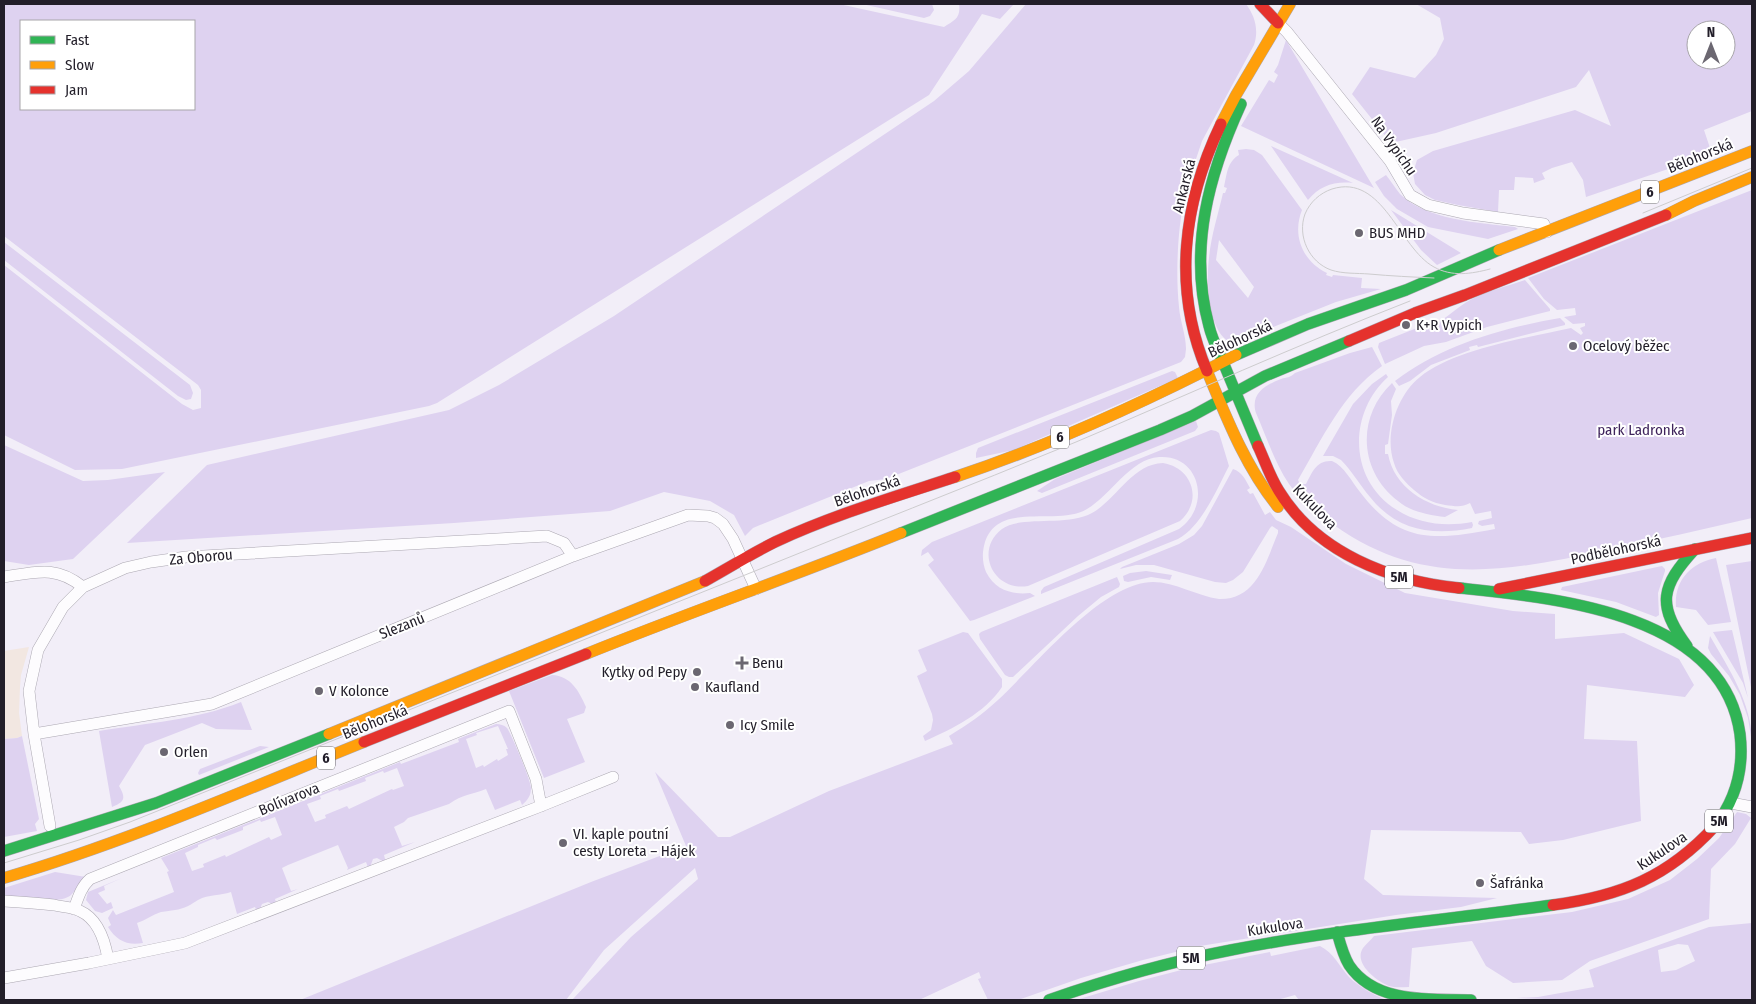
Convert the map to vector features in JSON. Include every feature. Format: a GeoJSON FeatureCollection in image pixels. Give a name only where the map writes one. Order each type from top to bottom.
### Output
{"type":"FeatureCollection","features":[{"type":"Feature","properties":{"kind":"main road","name":"Na Vypichu"},"geometry":{"type":"LineString","coordinates":[[1260,4],[1278,23]]}},
{"type":"Feature","properties":{"kind":"main road","name":"Ankarská"},"geometry":{"type":"LineString","coordinates":[[1207,370],[1192,335],[1186,301],[1188,236],[1194,192],[1220,123],[1290,4]]}},
{"type":"Feature","properties":{"kind":"main road","name":"Ankarská"},"geometry":{"type":"LineString","coordinates":[[1223,362],[1208,323],[1203,295],[1201,248],[1204,212],[1211,178],[1222,146],[1278,23]]}},
{"type":"Feature","properties":{"kind":"main road","name":"Bělohorská"},"geometry":{"type":"LineString","coordinates":[[4,851],[156,803],[678,593],[710,579],[783,538],[840,515],[1006,460],[1118,413],[1223,362],[1308,324],[1406,290],[1503,248],[1752,151]]}},
{"type":"Feature","properties":{"kind":"main road","name":"Bělohorská"},"geometry":{"type":"LineString","coordinates":[[4,878],[64,860],[126,838],[665,622],[756,589],[1160,430],[1192,416],[1265,376],[1416,313],[1673,212],[1694,200],[1752,177]]}},
{"type":"Feature","properties":{"kind":"main road","name":"5M"},"geometry":{"type":"LineString","coordinates":[[1223,362],[1234,392]]}},
{"type":"Feature","properties":{"kind":"main road","name":"5M"},"geometry":{"type":"LineString","coordinates":[[1207,370],[1247,461],[1267,493],[1284,513],[1321,538]]}},
{"type":"Feature","properties":{"kind":"main road","name":"Kukulova"},"geometry":{"type":"LineString","coordinates":[[1049,1000],[1116,978],[1207,954],[1336,932],[1510,911],[1594,899],[1615,894],[1638,885],[1687,854],[1705,838],[1731,803],[1742,751],[1738,722],[1731,701],[1720,679],[1709,666],[1690,650],[1636,622],[1582,605],[1541,597],[1423,583],[1393,576],[1360,561],[1321,538],[1294,511],[1280,493],[1234,392]]}},
{"type":"Feature","properties":{"kind":"main road","name":"Podbělohorská"},"geometry":{"type":"LineString","coordinates":[[1486,591],[1752,538]]}},
{"type":"Feature","properties":{"kind":"main road"},"geometry":{"type":"LineString","coordinates":[[1690,650],[1676,632],[1666,613],[1666,595],[1672,578],[1682,562],[1695,549]]}},
{"type":"Feature","properties":{"kind":"main road"},"geometry":{"type":"LineString","coordinates":[[1336,932],[1346,960],[1355,974],[1384,993],[1407,997],[1471,1000]]}},
{"type":"Feature","properties":{"kind":"street","name":"Na Vypichu"},"geometry":{"type":"LineString","coordinates":[[1278,23],[1288,32],[1390,161],[1410,194],[1428,205],[1454,211],[1544,224],[1547,232]]}},
{"type":"Feature","properties":{"kind":"street","name":"Slezanů"},"geometry":{"type":"LineString","coordinates":[[34,734],[212,704],[573,556],[684,516],[712,517],[723,524],[744,560]]}},
{"type":"Feature","properties":{"kind":"street","name":"Za Oborou"},"geometry":{"type":"LineString","coordinates":[[50,826],[34,734],[29,691],[38,650],[63,607],[83,587],[126,568],[142,564],[206,556],[547,536],[564,543],[573,556]]}},
{"type":"Feature","properties":{"kind":"street"},"geometry":{"type":"LineString","coordinates":[[744,560],[756,589]]}},
{"type":"Feature","properties":{"kind":"street"},"geometry":{"type":"LineString","coordinates":[[4,577],[38,571],[59,573],[72,578],[83,587]]}},
{"type":"Feature","properties":{"kind":"street","name":"Bolívarova"},"geometry":{"type":"LineString","coordinates":[[74,909],[78,896],[85,883],[90,879],[509,711],[536,779],[542,806]]}},
{"type":"Feature","properties":{"kind":"street"},"geometry":{"type":"LineString","coordinates":[[4,978],[185,943],[613,777]]}},
{"type":"Feature","properties":{"kind":"street"},"geometry":{"type":"LineString","coordinates":[[1731,803],[1752,807]]}},
{"type":"Feature","properties":{"kind":"street"},"geometry":{"type":"LineString","coordinates":[[4,901],[74,909],[89,917],[100,930],[106,944],[108,959]]}},
{"type":"Feature","properties":{"kind":"shaded area"},"geometry":{"type":"Polygon","coordinates":[[[29,647],[21,675],[20,687],[19,713],[22,736],[4,739],[4,651],[29,647]]]}},
{"type":"Feature","properties":{"kind":"green space"},"geometry":{"type":"Polygon","coordinates":[[[4,4],[839,4],[944,27],[958,16],[959,4],[1014,4],[1000,19],[982,14],[929,95],[437,403],[429,406],[122,469],[75,470],[4,435],[4,265],[182,404],[193,410],[201,408],[201,390],[198,385],[4,236],[4,4]]]}},
{"type":"Feature","properties":{"kind":"green space"},"geometry":{"type":"Polygon","coordinates":[[[862,4],[932,4],[934,10],[930,16],[924,18],[862,4]]]}},
{"type":"Feature","properties":{"kind":"green space"},"geometry":{"type":"Polygon","coordinates":[[[1026,4],[1246,4],[1252,13],[1256,29],[1254,45],[1202,141],[1193,168],[1189,166],[1186,175],[1190,176],[1180,224],[1177,276],[1179,307],[1186,349],[1185,357],[1181,362],[886,479],[869,481],[753,528],[745,536],[734,515],[710,501],[664,492],[610,511],[454,523],[127,543],[207,465],[449,410],[499,385],[614,316],[934,101],[969,71],[1026,4]]]}},
{"type":"Feature","properties":{"kind":"green space"},"geometry":{"type":"Polygon","coordinates":[[[1416,4],[1752,4],[1752,111],[1704,130],[1712,154],[1586,197],[1583,180],[1572,162],[1542,173],[1545,179],[1534,183],[1533,178],[1515,177],[1514,190],[1499,190],[1498,212],[1435,200],[1425,195],[1415,184],[1413,173],[1417,160],[1433,151],[1575,110],[1611,126],[1589,70],[1576,87],[1436,133],[1391,143],[1352,94],[1370,67],[1415,78],[1436,55],[1444,39],[1440,18],[1416,4]]]}},
{"type":"Feature","properties":{"kind":"green space"},"geometry":{"type":"Polygon","coordinates":[[[1286,40],[1374,188],[1241,126],[1269,80],[1274,83],[1278,75],[1274,72],[1286,40]]]}},
{"type":"Feature","properties":{"kind":"green space"},"geometry":{"type":"Polygon","coordinates":[[[1271,146],[1353,183],[1340,183],[1328,186],[1317,191],[1308,200],[1271,146]]]}},
{"type":"Feature","properties":{"kind":"green space"},"geometry":{"type":"Polygon","coordinates":[[[1238,150],[1254,150],[1262,155],[1302,210],[1299,219],[1299,238],[1305,254],[1311,262],[1327,273],[1326,275],[1362,278],[1361,288],[1381,289],[1336,302],[1233,343],[1225,338],[1218,330],[1210,306],[1208,267],[1215,226],[1223,193],[1225,193],[1227,188],[1224,187],[1227,173],[1232,161],[1239,155],[1238,150]],[[1219,240],[1216,260],[1248,298],[1254,287],[1219,240]]]}},
{"type":"Feature","properties":{"kind":"green space"},"geometry":{"type":"Polygon","coordinates":[[[1386,175],[1400,194],[1424,210],[1454,219],[1515,227],[1518,229],[1488,239],[1428,227],[1397,209],[1384,196],[1375,182],[1386,175]]]}},
{"type":"Feature","properties":{"kind":"green space","name":"park Ladronka"},"geometry":{"type":"Polygon","coordinates":[[[1752,190],[1752,518],[1536,564],[1467,569],[1433,567],[1400,559],[1367,545],[1334,525],[1298,496],[1284,476],[1256,413],[1255,401],[1257,395],[1264,387],[1290,377],[1295,373],[1372,347],[1382,366],[1355,390],[1334,418],[1298,480],[1300,484],[1306,484],[1318,465],[1332,461],[1344,470],[1375,509],[1390,522],[1405,530],[1437,536],[1495,529],[1494,524],[1482,526],[1478,524],[1479,521],[1492,518],[1491,511],[1475,514],[1470,503],[1458,506],[1432,501],[1414,490],[1397,471],[1391,452],[1392,428],[1399,405],[1405,394],[1420,377],[1434,367],[1471,352],[1571,328],[1581,335],[1583,333],[1580,328],[1585,326],[1585,323],[1573,324],[1564,317],[1576,315],[1575,308],[1557,310],[1544,299],[1528,278],[1752,190]]]}},
{"type":"Feature","properties":{"kind":"green space"},"geometry":{"type":"Polygon","coordinates":[[[1391,210],[1461,253],[1437,265],[1421,250],[1391,210]]]}},
{"type":"Feature","properties":{"kind":"green space"},"geometry":{"type":"Polygon","coordinates":[[[4,242],[190,385],[193,393],[191,399],[186,400],[178,396],[4,260],[4,242]]]}},
{"type":"Feature","properties":{"kind":"green space"},"geometry":{"type":"Polygon","coordinates":[[[1525,280],[1550,311],[1487,327],[1446,342],[1424,346],[1385,364],[1378,347],[1379,343],[1422,326],[1425,330],[1472,299],[1525,280]]]}},
{"type":"Feature","properties":{"kind":"green space"},"geometry":{"type":"Polygon","coordinates":[[[1560,318],[1565,325],[1478,347],[1477,345],[1469,347],[1470,350],[1431,365],[1410,381],[1399,386],[1395,381],[1432,357],[1473,340],[1516,327],[1560,318]]]}},
{"type":"Feature","properties":{"kind":"green space"},"geometry":{"type":"Polygon","coordinates":[[[1172,371],[1175,372],[1178,378],[1014,450],[976,458],[978,448],[1172,371]]]}},
{"type":"Feature","properties":{"kind":"green space"},"geometry":{"type":"Polygon","coordinates":[[[1386,374],[1388,377],[1375,392],[1366,409],[1360,427],[1359,446],[1362,464],[1369,482],[1381,497],[1405,515],[1433,523],[1472,522],[1472,528],[1429,531],[1404,524],[1380,508],[1341,460],[1333,456],[1323,456],[1353,404],[1372,384],[1386,374]]]}},
{"type":"Feature","properties":{"kind":"green space"},"geometry":{"type":"Polygon","coordinates":[[[1392,383],[1396,389],[1391,401],[1392,415],[1388,444],[1385,445],[1385,454],[1388,454],[1391,466],[1397,476],[1413,493],[1434,505],[1458,510],[1445,517],[1427,514],[1403,505],[1385,489],[1369,459],[1367,444],[1368,427],[1372,412],[1380,397],[1392,383]]]}},
{"type":"Feature","properties":{"kind":"green space"},"geometry":{"type":"Polygon","coordinates":[[[1196,421],[1198,427],[1195,431],[1042,493],[1037,491],[1055,479],[1196,421]]]}},
{"type":"Feature","properties":{"kind":"green space"},"geometry":{"type":"Polygon","coordinates":[[[1211,430],[1219,433],[1229,466],[1201,517],[1194,526],[1178,539],[1041,594],[1044,587],[1179,529],[1189,519],[1196,508],[1198,495],[1197,483],[1192,472],[1184,464],[1173,458],[1159,457],[1139,464],[1087,509],[1075,514],[1060,516],[1016,518],[1003,522],[992,529],[985,542],[983,553],[986,572],[994,583],[1005,590],[1017,593],[1030,593],[1035,596],[970,621],[928,565],[934,560],[928,552],[921,556],[922,550],[932,542],[1211,430]]]}},
{"type":"Feature","properties":{"kind":"green space"},"geometry":{"type":"Polygon","coordinates":[[[4,445],[83,481],[108,480],[165,472],[73,559],[29,565],[4,561],[4,445]]]}},
{"type":"Feature","properties":{"kind":"green space"},"geometry":{"type":"Polygon","coordinates":[[[1163,463],[1182,471],[1188,478],[1191,486],[1193,495],[1191,504],[1187,513],[1180,521],[1028,586],[1016,586],[1005,583],[991,568],[989,548],[994,538],[1002,529],[1020,523],[1070,519],[1092,513],[1142,469],[1163,463]]]}},
{"type":"Feature","properties":{"kind":"green space"},"geometry":{"type":"Polygon","coordinates":[[[1233,469],[1239,472],[1245,479],[1250,488],[1247,490],[1250,494],[1253,493],[1265,515],[1270,512],[1276,520],[1291,527],[1346,564],[1405,593],[1513,611],[1555,614],[1555,639],[1624,633],[1679,659],[1694,685],[1685,697],[1587,685],[1584,739],[1637,741],[1641,821],[1563,840],[1529,844],[1521,832],[1371,830],[1364,879],[1383,895],[1497,898],[1461,907],[1396,915],[1200,946],[1081,978],[1018,1000],[988,1000],[978,979],[981,978],[979,972],[919,1000],[572,1000],[631,937],[698,879],[695,868],[604,950],[566,1000],[300,1000],[591,882],[686,846],[655,772],[718,837],[730,837],[829,791],[953,744],[949,736],[992,705],[1070,629],[1112,596],[1133,586],[1153,582],[1161,583],[1219,599],[1232,598],[1243,593],[1258,577],[1269,555],[1278,533],[1278,530],[1272,526],[1243,572],[1226,583],[1215,582],[1154,565],[1136,565],[1120,569],[1179,544],[1194,535],[1202,526],[1233,469]]]}},
{"type":"Feature","properties":{"kind":"green space"},"geometry":{"type":"Polygon","coordinates":[[[1716,558],[1731,622],[1708,625],[1696,610],[1676,607],[1676,597],[1681,581],[1686,574],[1699,564],[1716,558]]]}},
{"type":"Feature","properties":{"kind":"green space"},"geometry":{"type":"Polygon","coordinates":[[[1752,561],[1752,692],[1726,565],[1752,561]]]}},
{"type":"Feature","properties":{"kind":"green space"},"geometry":{"type":"Polygon","coordinates":[[[1662,566],[1665,571],[1658,593],[1659,615],[1656,617],[1616,602],[1561,590],[1562,587],[1662,566]]]}},
{"type":"Feature","properties":{"kind":"green space"},"geometry":{"type":"Polygon","coordinates":[[[1146,571],[1172,575],[1170,580],[1151,577],[1128,582],[1124,581],[1123,576],[1146,571]]]}},
{"type":"Feature","properties":{"kind":"green space"},"geometry":{"type":"Polygon","coordinates":[[[1117,577],[1120,584],[1119,587],[1101,597],[1078,616],[1013,677],[1005,675],[980,639],[979,634],[981,632],[1117,577]]]}},
{"type":"Feature","properties":{"kind":"green space"},"geometry":{"type":"Polygon","coordinates":[[[1732,630],[1748,698],[1743,683],[1713,632],[1732,630]]]}},
{"type":"Feature","properties":{"kind":"green space"},"geometry":{"type":"Polygon","coordinates":[[[963,632],[968,633],[1002,679],[1002,687],[987,705],[957,725],[925,741],[923,736],[931,730],[933,720],[917,676],[927,671],[918,650],[963,632]]]}},
{"type":"Feature","properties":{"kind":"green space"},"geometry":{"type":"Polygon","coordinates":[[[1710,636],[1732,674],[1744,700],[1751,728],[1752,743],[1748,718],[1740,695],[1729,676],[1711,654],[1708,648],[1710,636]]]}},
{"type":"Feature","properties":{"kind":"green space"},"geometry":{"type":"Polygon","coordinates":[[[552,675],[564,678],[574,685],[586,707],[584,713],[567,719],[585,762],[544,778],[509,691],[552,675]]]}},
{"type":"Feature","properties":{"kind":"green space"},"geometry":{"type":"Polygon","coordinates":[[[241,702],[252,730],[216,729],[202,723],[145,745],[119,786],[123,794],[122,801],[112,807],[99,731],[189,717],[241,702]]]}},
{"type":"Feature","properties":{"kind":"green space"},"geometry":{"type":"Polygon","coordinates":[[[496,724],[507,728],[530,784],[530,793],[526,801],[522,805],[520,800],[495,810],[486,789],[408,818],[394,827],[402,846],[415,842],[384,855],[386,863],[377,858],[373,859],[369,870],[366,862],[347,870],[348,868],[338,845],[288,865],[282,868],[291,891],[298,889],[275,899],[277,906],[268,902],[262,904],[258,914],[255,907],[237,914],[231,892],[202,898],[185,907],[161,912],[137,923],[143,943],[132,944],[122,941],[108,927],[111,925],[108,918],[113,910],[116,915],[174,892],[167,872],[169,871],[161,858],[400,762],[401,764],[459,742],[458,739],[496,724]],[[498,726],[476,733],[477,735],[466,739],[476,768],[483,765],[484,767],[508,755],[506,749],[508,749],[498,726]],[[397,768],[384,773],[383,771],[365,778],[366,781],[320,796],[321,799],[307,804],[315,822],[326,818],[325,815],[347,806],[349,809],[392,789],[404,786],[397,768]],[[275,817],[261,822],[260,820],[243,827],[243,830],[217,840],[215,838],[185,853],[192,871],[204,867],[203,864],[225,855],[226,857],[269,837],[271,840],[282,835],[275,817]]]}},
{"type":"Feature","properties":{"kind":"green space"},"geometry":{"type":"Polygon","coordinates":[[[22,736],[39,819],[35,824],[37,831],[4,837],[4,739],[22,736]]]}},
{"type":"Feature","properties":{"kind":"green space"},"geometry":{"type":"Polygon","coordinates":[[[260,746],[269,747],[199,775],[198,773],[200,769],[260,746]]]}},
{"type":"Feature","properties":{"kind":"green space"},"geometry":{"type":"Polygon","coordinates":[[[1737,812],[1746,814],[1751,818],[1735,844],[1711,869],[1709,919],[1590,961],[1562,980],[1513,983],[1486,966],[1472,941],[1412,948],[1409,987],[1394,987],[1384,984],[1372,976],[1363,965],[1361,954],[1363,948],[1374,936],[1572,912],[1628,899],[1670,880],[1697,859],[1719,838],[1737,812]]]}},
{"type":"Feature","properties":{"kind":"green space"},"geometry":{"type":"Polygon","coordinates":[[[55,872],[86,877],[71,895],[58,900],[4,896],[4,888],[55,872]]]}},
{"type":"Feature","properties":{"kind":"green space"},"geometry":{"type":"Polygon","coordinates":[[[122,878],[104,886],[105,890],[98,893],[107,904],[111,902],[113,908],[102,913],[95,911],[86,900],[88,892],[122,878]]]}},
{"type":"Feature","properties":{"kind":"green space"},"geometry":{"type":"Polygon","coordinates":[[[1752,923],[1752,1000],[1573,1000],[1516,998],[1538,997],[1594,987],[1589,970],[1709,927],[1752,923]],[[1678,944],[1658,950],[1661,972],[1676,970],[1695,961],[1688,945],[1678,944]]]}},
{"type":"Feature","properties":{"kind":"green space"},"geometry":{"type":"Polygon","coordinates":[[[1320,946],[1333,956],[1353,981],[1386,1000],[1299,1000],[1295,995],[1277,1000],[1076,1000],[1189,968],[1270,952],[1271,956],[1320,946]]]}},
{"type":"Feature","properties":{"kind":"tram line"},"geometry":{"type":"LineString","coordinates":[[1643,213],[1752,168]]}},
{"type":"Feature","properties":{"kind":"tram line"},"geometry":{"type":"LineString","coordinates":[[1434,278],[1345,273],[1323,266],[1311,255],[1304,239],[1303,222],[1307,210],[1316,198],[1323,193],[1332,189],[1350,187],[1365,192],[1377,202],[1389,215],[1410,245],[1434,267],[1462,274],[1490,269]]}},
{"type":"Feature","properties":{"kind":"tram line"},"geometry":{"type":"LineString","coordinates":[[4,863],[130,822],[1035,459],[1410,301]]}},
{"type":"Feature","properties":{"kind":"traffic: fast"},"geometry":{"type":"LineString","coordinates":[[1223,362],[1210,331],[1203,297],[1201,240],[1211,185],[1241,104]]}},
{"type":"Feature","properties":{"kind":"traffic: fast"},"geometry":{"type":"LineString","coordinates":[[1236,355],[1308,324],[1406,290],[1499,250]]}},
{"type":"Feature","properties":{"kind":"traffic: fast"},"geometry":{"type":"LineString","coordinates":[[901,533],[1160,430],[1192,416],[1265,376],[1349,341]]}},
{"type":"Feature","properties":{"kind":"traffic: fast"},"geometry":{"type":"LineString","coordinates":[[1223,362],[1258,446]]}},
{"type":"Feature","properties":{"kind":"traffic: fast"},"geometry":{"type":"LineString","coordinates":[[1687,646],[1670,619],[1667,596],[1669,585],[1675,574],[1695,549]]}},
{"type":"Feature","properties":{"kind":"traffic: fast"},"geometry":{"type":"LineString","coordinates":[[1459,588],[1541,598],[1585,606],[1629,619],[1669,637],[1702,661],[1727,693],[1740,734],[1741,746],[1737,782],[1728,805],[1715,826]]}},
{"type":"Feature","properties":{"kind":"traffic: fast"},"geometry":{"type":"LineString","coordinates":[[4,851],[156,803],[329,734]]}},
{"type":"Feature","properties":{"kind":"traffic: fast"},"geometry":{"type":"LineString","coordinates":[[1049,1000],[1139,972],[1231,950],[1352,930],[1553,905]]}},
{"type":"Feature","properties":{"kind":"traffic: fast"},"geometry":{"type":"LineString","coordinates":[[1337,932],[1343,953],[1349,965],[1360,978],[1373,987],[1404,997],[1471,1000]]}},
{"type":"Feature","properties":{"kind":"traffic: slow"},"geometry":{"type":"LineString","coordinates":[[1221,124],[1290,4]]}},
{"type":"Feature","properties":{"kind":"traffic: slow"},"geometry":{"type":"LineString","coordinates":[[1499,250],[1752,151]]}},
{"type":"Feature","properties":{"kind":"traffic: slow"},"geometry":{"type":"LineString","coordinates":[[1666,215],[1752,177]]}},
{"type":"Feature","properties":{"kind":"traffic: slow"},"geometry":{"type":"LineString","coordinates":[[955,477],[1027,451],[1098,422],[1236,355]]}},
{"type":"Feature","properties":{"kind":"traffic: slow"},"geometry":{"type":"LineString","coordinates":[[1207,371],[1246,459],[1278,507]]}},
{"type":"Feature","properties":{"kind":"traffic: slow"},"geometry":{"type":"LineString","coordinates":[[586,654],[901,533]]}},
{"type":"Feature","properties":{"kind":"traffic: slow"},"geometry":{"type":"LineString","coordinates":[[329,734],[705,581]]}},
{"type":"Feature","properties":{"kind":"traffic: slow"},"geometry":{"type":"LineString","coordinates":[[4,878],[141,832],[364,742]]}},
{"type":"Feature","properties":{"kind":"traffic: jam"},"geometry":{"type":"LineString","coordinates":[[1260,4],[1278,23]]}},
{"type":"Feature","properties":{"kind":"traffic: jam"},"geometry":{"type":"LineString","coordinates":[[1207,371],[1196,340],[1189,309],[1186,277],[1187,246],[1198,184],[1221,124]]}},
{"type":"Feature","properties":{"kind":"traffic: jam"},"geometry":{"type":"LineString","coordinates":[[1349,341],[1415,313],[1666,215]]}},
{"type":"Feature","properties":{"kind":"traffic: jam"},"geometry":{"type":"LineString","coordinates":[[1258,446],[1276,486],[1295,513],[1313,531],[1334,547],[1382,571],[1407,579],[1459,588]]}},
{"type":"Feature","properties":{"kind":"traffic: jam"},"geometry":{"type":"LineString","coordinates":[[705,581],[775,542],[797,532],[864,507],[955,477]]}},
{"type":"Feature","properties":{"kind":"traffic: jam"},"geometry":{"type":"LineString","coordinates":[[1499,589],[1752,538]]}},
{"type":"Feature","properties":{"kind":"traffic: jam"},"geometry":{"type":"LineString","coordinates":[[364,742],[586,654]]}},
{"type":"Feature","properties":{"kind":"traffic: jam"},"geometry":{"type":"LineString","coordinates":[[1553,905],[1600,896],[1642,881],[1679,859],[1715,826]]}},
{"type":"Feature","properties":{"kind":"place","name":"BUS MHD"},"geometry":{"type":"Point","coordinates":[1359,233]}},
{"type":"Feature","properties":{"kind":"place","name":"K+R Vypich"},"geometry":{"type":"Point","coordinates":[1406,325]}},
{"type":"Feature","properties":{"kind":"place","name":"Ocelový běžec"},"geometry":{"type":"Point","coordinates":[1573,346]}},
{"type":"Feature","properties":{"kind":"place","name":"Benu"},"geometry":{"type":"Point","coordinates":[742,663]}},
{"type":"Feature","properties":{"kind":"place","name":"Kytky od Pepy"},"geometry":{"type":"Point","coordinates":[697,672]}},
{"type":"Feature","properties":{"kind":"place","name":"Kaufland"},"geometry":{"type":"Point","coordinates":[695,687]}},
{"type":"Feature","properties":{"kind":"place","name":"V Kolonce"},"geometry":{"type":"Point","coordinates":[319,691]}},
{"type":"Feature","properties":{"kind":"place","name":"Icy Smile"},"geometry":{"type":"Point","coordinates":[730,725]}},
{"type":"Feature","properties":{"kind":"place","name":"Orlen"},"geometry":{"type":"Point","coordinates":[164,752]}},
{"type":"Feature","properties":{"kind":"place","name":"VI. kaple poutní cesty Loreta – Hájek"},"geometry":{"type":"Point","coordinates":[563,843]}},
{"type":"Feature","properties":{"kind":"place","name":"Šafránka"},"geometry":{"type":"Point","coordinates":[1480,883]}}]}
